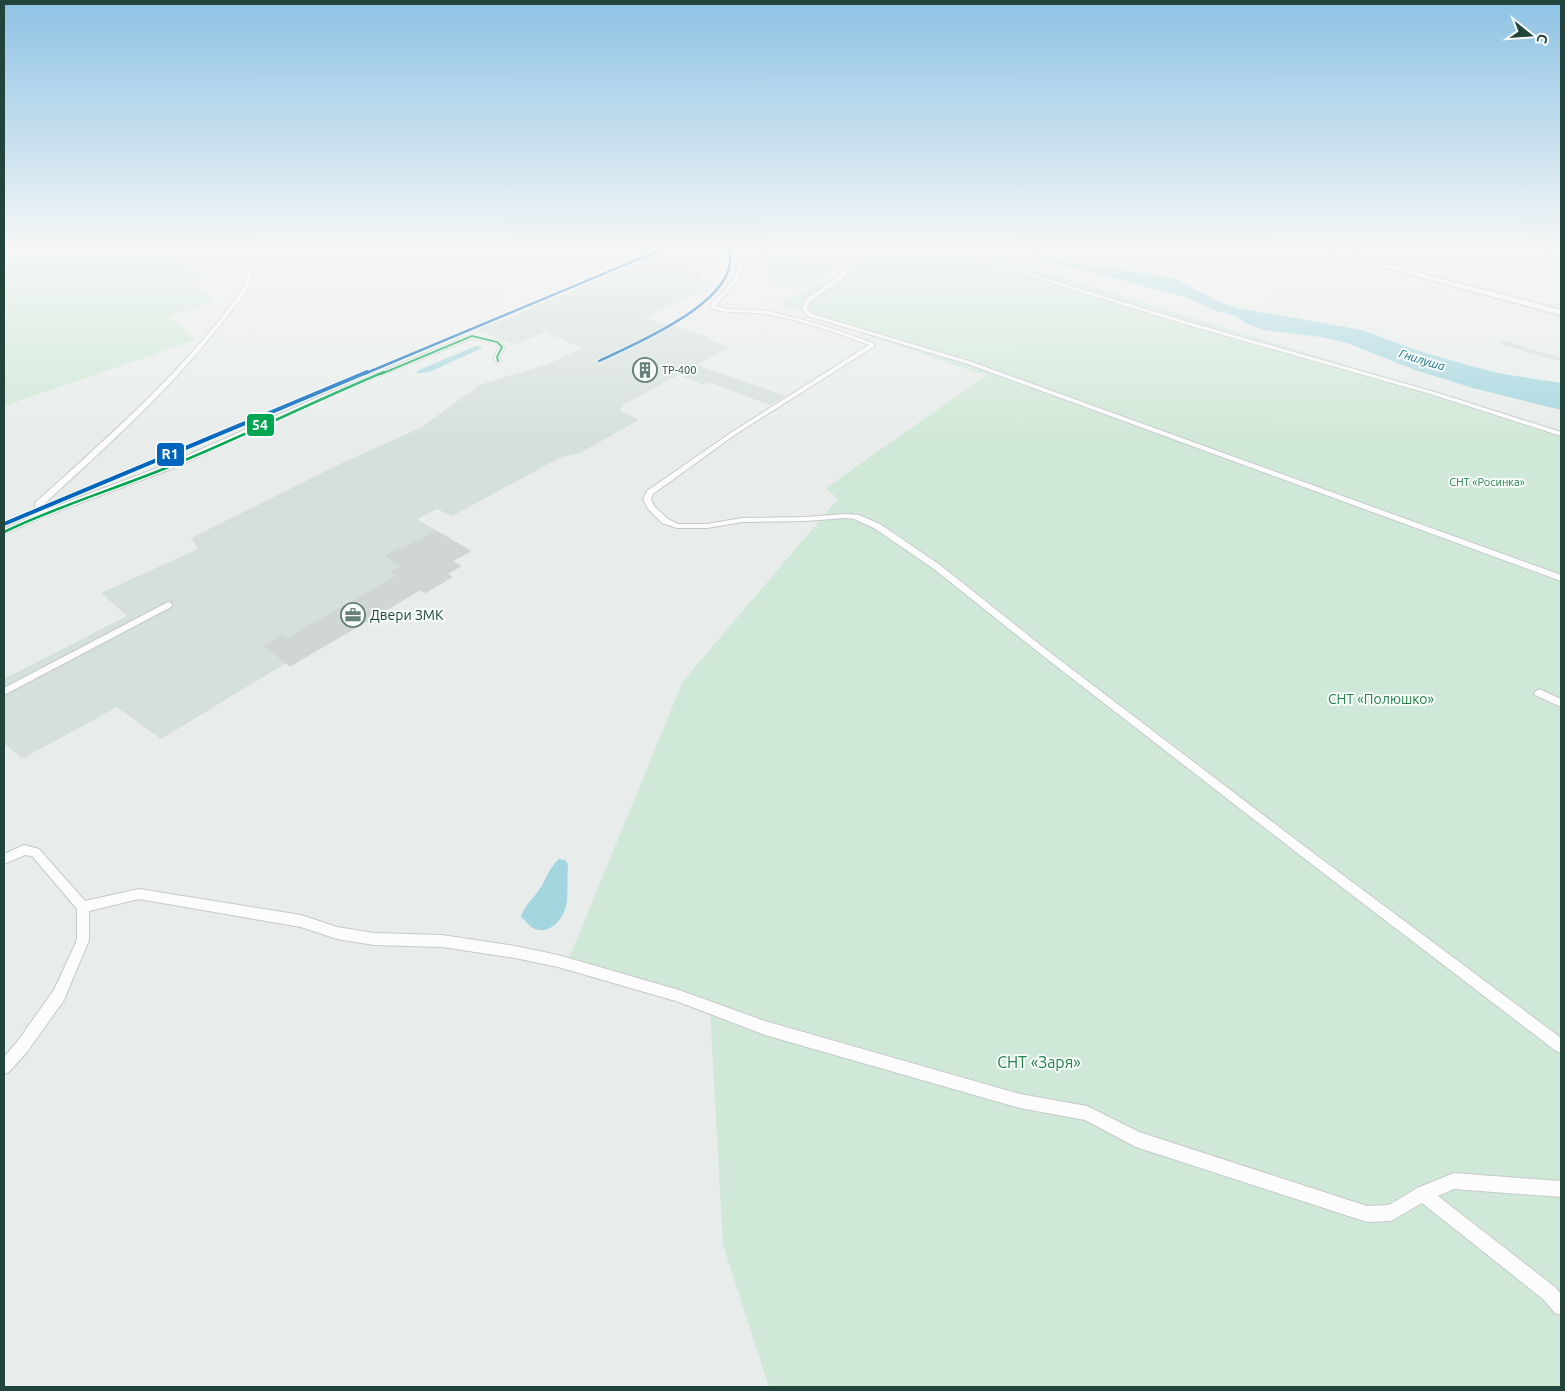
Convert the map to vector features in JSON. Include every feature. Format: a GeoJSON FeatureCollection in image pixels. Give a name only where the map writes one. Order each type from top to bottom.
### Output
{"type":"FeatureCollection","features":[{"type":"Feature","properties":{"kind":"street"},"geometry":{"type":"LineString","coordinates":[[40,515],[38,505],[130,421],[186,364],[209,338],[229,311]]}},
{"type":"Feature","properties":{"kind":"street"},"geometry":{"type":"LineString","coordinates":[[729,311],[757,312],[782,316],[871,344],[872,346],[734,433],[650,493],[647,500],[651,507],[665,521],[677,526],[689,527],[742,520],[846,516],[856,517],[877,526],[937,567],[1183,759],[1561,1046]]}},
{"type":"Feature","properties":{"kind":"street"},"geometry":{"type":"LineString","coordinates":[[806,311],[810,315],[899,340],[979,366],[1561,578]]}},
{"type":"Feature","properties":{"kind":"street"},"geometry":{"type":"LineString","coordinates":[[1147,311],[1436,394],[1561,434]]}},
{"type":"Feature","properties":{"kind":"street"},"geometry":{"type":"LineString","coordinates":[[4,532],[40,515],[171,466],[316,400],[472,336],[497,342],[502,347],[497,357],[498,361]]}},
{"type":"Feature","properties":{"kind":"street"},"geometry":{"type":"LineString","coordinates":[[4,692],[168,605]]}},
{"type":"Feature","properties":{"kind":"street"},"geometry":{"type":"LineString","coordinates":[[1539,693],[1561,703]]}},
{"type":"Feature","properties":{"kind":"street"},"geometry":{"type":"LineString","coordinates":[[4,859],[24,850],[35,852],[83,907],[83,940],[59,995],[22,1047],[4,1067]]}},
{"type":"Feature","properties":{"kind":"street"},"geometry":{"type":"LineString","coordinates":[[83,907],[139,894],[301,921],[337,932],[374,939],[442,941],[540,957],[679,996],[765,1028],[860,1056],[1020,1101],[1086,1113],[1136,1139],[1367,1214],[1391,1213],[1422,1194],[1454,1181],[1561,1189]]}},
{"type":"Feature","properties":{"kind":"street"},"geometry":{"type":"LineString","coordinates":[[1422,1194],[1549,1293],[1561,1307]]}},
{"type":"Feature","properties":{"kind":"shaded area"},"geometry":{"type":"Polygon","coordinates":[[[526,311],[659,311],[645,318],[710,337],[708,340],[730,347],[697,365],[785,396],[770,405],[708,382],[704,385],[679,375],[624,404],[620,410],[639,420],[578,454],[561,457],[452,516],[437,509],[417,519],[471,551],[453,561],[461,566],[448,574],[452,577],[425,593],[420,590],[290,666],[286,663],[161,739],[117,707],[22,759],[4,743],[4,679],[127,616],[101,593],[198,549],[191,538],[338,465],[422,427],[479,385],[548,364],[582,348],[545,332],[516,345],[476,330],[526,311]]]}},
{"type":"Feature","properties":{"kind":"shaded area"},"geometry":{"type":"Polygon","coordinates":[[[1502,340],[1561,358],[1561,362],[1498,343],[1502,340]]]}},
{"type":"Feature","properties":{"kind":"green space"},"geometry":{"type":"Polygon","coordinates":[[[4,311],[186,311],[169,317],[195,340],[4,406],[4,311]]]}},
{"type":"Feature","properties":{"kind":"green space","name":"СНТ «Заря»"},"geometry":{"type":"Polygon","coordinates":[[[799,311],[1171,311],[1561,431],[1561,1387],[769,1387],[723,1245],[710,1010],[567,963],[683,681],[838,499],[826,488],[988,374],[974,372],[799,311]]]}},
{"type":"Feature","properties":{"kind":"water","name":"Гнилуша"},"geometry":{"type":"Polygon","coordinates":[[[1217,311],[1254,311],[1362,330],[1416,350],[1467,365],[1498,373],[1561,383],[1561,410],[1473,388],[1415,370],[1347,343],[1321,337],[1265,330],[1247,324],[1235,316],[1217,311]]]}},
{"type":"Feature","properties":{"kind":"water"},"geometry":{"type":"Polygon","coordinates":[[[476,346],[482,346],[480,349],[429,372],[416,373],[419,370],[476,346]]]}},
{"type":"Feature","properties":{"kind":"water"},"geometry":{"type":"Polygon","coordinates":[[[559,859],[565,860],[568,864],[567,900],[564,912],[556,923],[546,930],[533,928],[521,917],[522,913],[559,859]]]}},
{"type":"Feature","properties":{"kind":"building","name":"Двери ЗМК"},"geometry":{"type":"Polygon","coordinates":[[[436,531],[471,551],[452,561],[461,566],[447,574],[452,577],[425,593],[420,590],[290,666],[264,646],[282,636],[286,639],[397,576],[392,572],[402,566],[385,556],[436,531]]]}},
{"type":"Feature","properties":{"kind":"transit line","name":"R1"},"geometry":{"type":"LineString","coordinates":[[4,524],[514,311]]}},
{"type":"Feature","properties":{"kind":"transit line","name":"R1"},"geometry":{"type":"LineString","coordinates":[[599,361],[670,327],[694,311]]}},
{"type":"Feature","properties":{"kind":"transit line","name":"54"},"geometry":{"type":"LineString","coordinates":[[4,532],[40,515],[171,466],[316,400],[472,336],[497,342],[502,347],[497,357],[498,361]]}},
{"type":"Feature","properties":{"kind":"place","name":"ТР-400"},"geometry":{"type":"Point","coordinates":[645,370]}},
{"type":"Feature","properties":{"kind":"place","name":"Двери ЗМК"},"geometry":{"type":"Point","coordinates":[353,615]}},
{"type":"Feature","properties":{"kind":"park label","name":"СНТ «Росинка»"},"geometry":{"type":"Point","coordinates":[1487,482]}},
{"type":"Feature","properties":{"kind":"park label","name":"СНТ «Полюшко»"},"geometry":{"type":"Point","coordinates":[1381,699]}}]}
